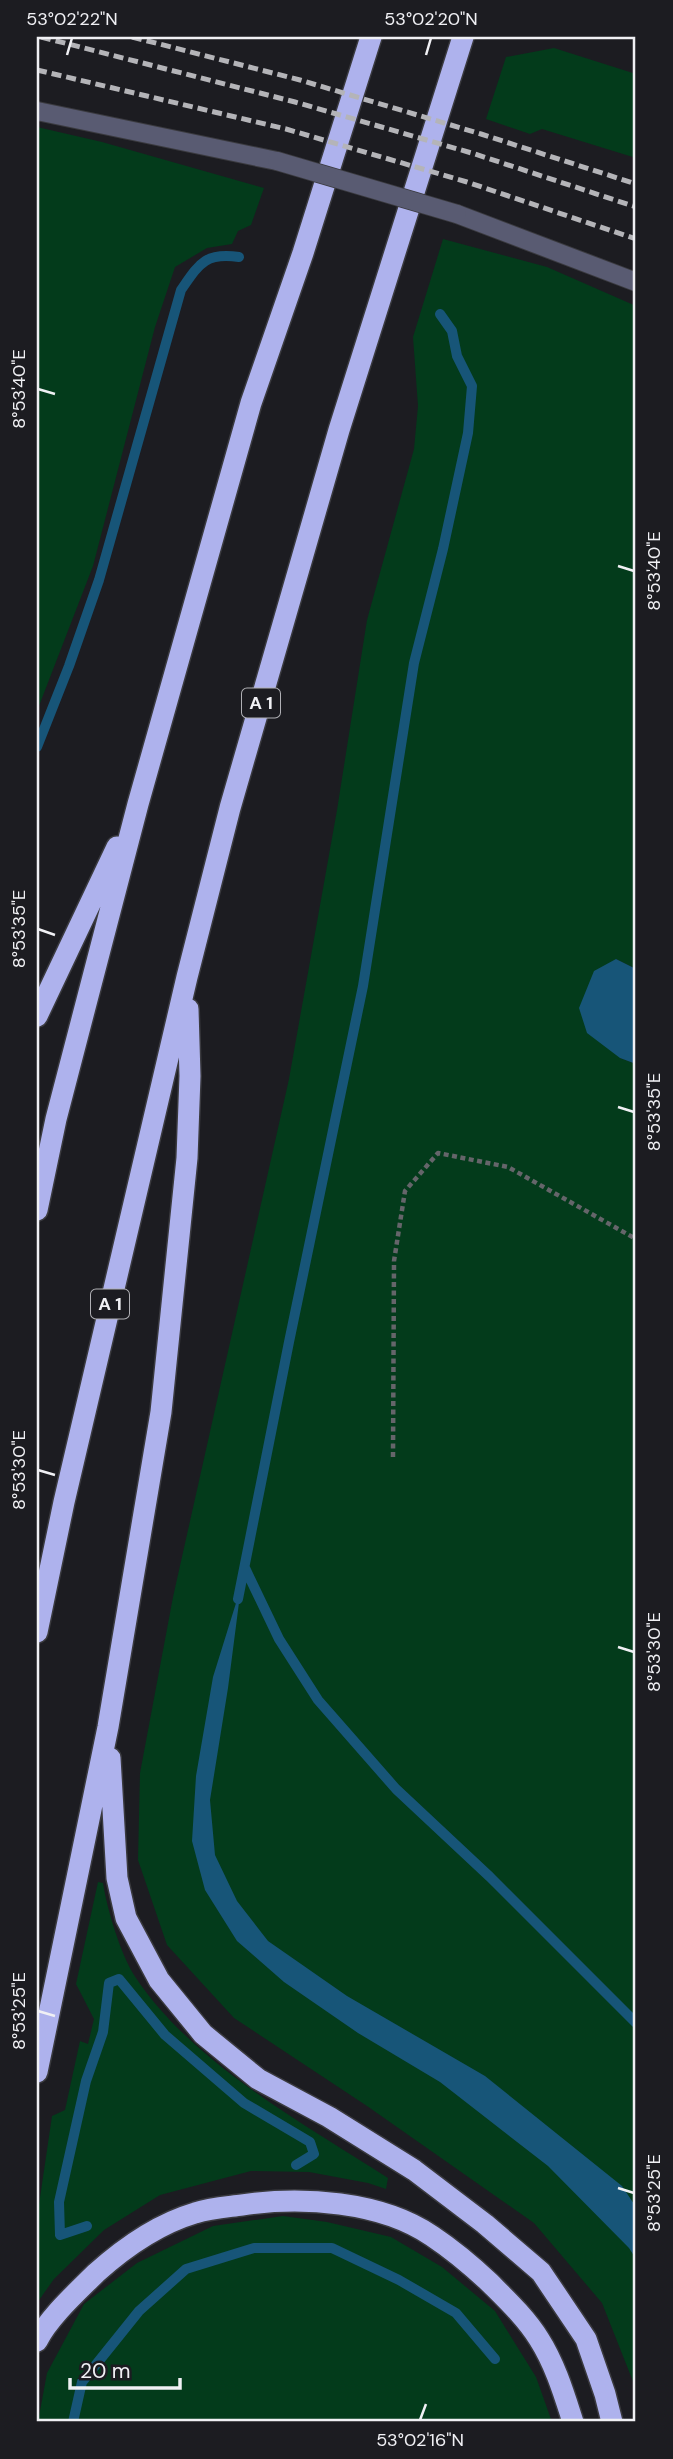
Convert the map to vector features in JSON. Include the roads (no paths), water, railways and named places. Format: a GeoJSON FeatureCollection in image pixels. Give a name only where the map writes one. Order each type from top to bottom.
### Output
{"type":"FeatureCollection","features":[{"type":"Feature","properties":{"kind":"highway"},"geometry":{"type":"LineString","coordinates":[[37,1210],[57,1119],[138,804],[251,403],[303,253],[371,37]]}},
{"type":"Feature","properties":{"kind":"highway","name":"A 1"},"geometry":{"type":"LineString","coordinates":[[37,1632],[64,1502],[187,977],[230,808],[336,443],[463,37]]}},
{"type":"Feature","properties":{"kind":"highway"},"geometry":{"type":"LineString","coordinates":[[37,1016],[138,804]]}},
{"type":"Feature","properties":{"kind":"highway"},"geometry":{"type":"LineString","coordinates":[[37,2072],[108,1727],[161,1412],[187,1158],[190,1076],[187,977]]}},
{"type":"Feature","properties":{"kind":"highway"},"geometry":{"type":"LineString","coordinates":[[108,1727],[117,1878],[126,1918],[159,1980],[203,2034],[258,2079],[330,2118],[414,2170],[485,2224],[541,2272],[586,2339],[606,2394],[612,2422]]}},
{"type":"Feature","properties":{"kind":"highway"},"geometry":{"type":"LineString","coordinates":[[37,2341],[76,2292],[117,2254],[151,2231],[196,2212],[274,2200],[320,2200],[394,2218],[431,2234],[479,2272],[539,2338],[562,2385],[573,2422]]}},
{"type":"Feature","properties":{"kind":"lane"},"geometry":{"type":"LineString","coordinates":[[37,111],[276,161],[457,214],[636,282]]}},
{"type":"Feature","properties":{"kind":"water"},"geometry":{"type":"Polygon","coordinates":[[[616,959],[636,969],[636,1064],[620,1058],[587,1033],[579,1008],[594,971],[616,959]]]}},
{"type":"Feature","properties":{"kind":"water"},"geometry":{"type":"Polygon","coordinates":[[[241,1587],[210,1800],[215,1855],[237,1901],[268,1941],[347,1996],[485,2076],[622,2186],[636,2207],[636,2259],[629,2248],[548,2166],[440,2082],[358,2033],[284,1982],[237,1941],[205,1890],[192,1841],[196,1776],[213,1677],[241,1587]]]}},
{"type":"Feature","properties":{"kind":"waterway"},"geometry":{"type":"LineString","coordinates":[[37,747],[99,580],[181,290],[198,267],[210,258],[239,257]]}},
{"type":"Feature","properties":{"kind":"waterway"},"geometry":{"type":"LineString","coordinates":[[238,1599],[363,986],[414,663],[443,549],[468,433],[472,386],[457,356],[452,331],[440,314]]}},
{"type":"Feature","properties":{"kind":"waterway"},"geometry":{"type":"LineString","coordinates":[[245,1568],[279,1639],[318,1700],[396,1789],[490,1877],[636,2023]]}},
{"type":"Feature","properties":{"kind":"waterway"},"geometry":{"type":"LineString","coordinates":[[87,2226],[60,2235],[59,2202],[86,2081],[103,2032],[109,1983],[119,1979],[165,2035],[244,2103],[310,2142],[314,2154],[296,2165]]}},
{"type":"Feature","properties":{"kind":"waterway"},"geometry":{"type":"LineString","coordinates":[[73,2422],[82,2382],[139,2311],[186,2269],[254,2248],[332,2248],[399,2280],[456,2313],[495,2359]]}},
{"type":"Feature","properties":{"kind":"railway"},"geometry":{"type":"LineString","coordinates":[[41,37],[295,102],[475,154],[636,207]]}},
{"type":"Feature","properties":{"kind":"railway"},"geometry":{"type":"LineString","coordinates":[[132,37],[300,80],[636,184]]}},
{"type":"Feature","properties":{"kind":"railway"},"geometry":{"type":"LineString","coordinates":[[37,70],[286,129],[467,182],[636,239]]}}]}
